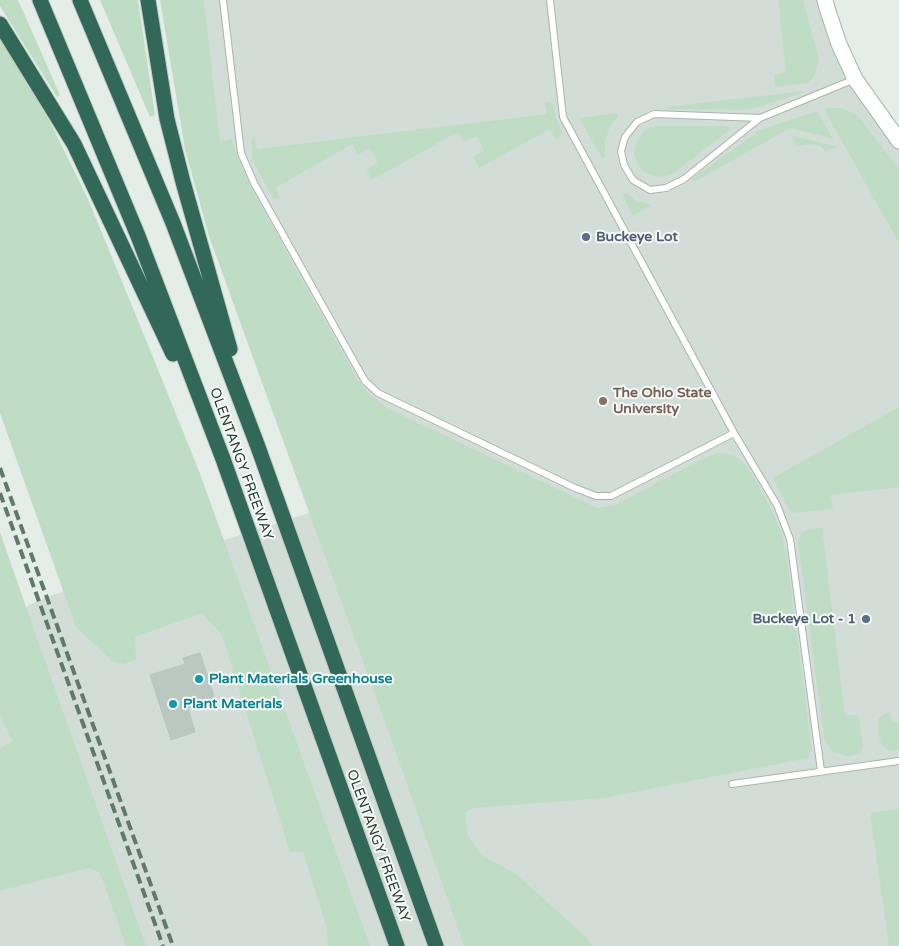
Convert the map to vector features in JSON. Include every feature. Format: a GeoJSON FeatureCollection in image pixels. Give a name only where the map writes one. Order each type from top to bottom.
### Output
{"type":"FeatureCollection","features":[{"type":"Feature","properties":{"kind":"highway","name":"OLENTANGY FREEWAY"},"geometry":{"type":"LineString","coordinates":[[40,0],[138,236],[223,459],[396,946]]}},
{"type":"Feature","properties":{"kind":"highway","name":"OLENTANGY FREEWAY"},"geometry":{"type":"LineString","coordinates":[[80,0],[172,223],[258,447],[436,946]]}},
{"type":"Feature","properties":{"kind":"highway"},"geometry":{"type":"LineString","coordinates":[[148,0],[167,119],[182,182],[258,447]]}},
{"type":"Feature","properties":{"kind":"highway"},"geometry":{"type":"LineString","coordinates":[[0,24],[74,144],[223,459]]}},
{"type":"Feature","properties":{"kind":"street"},"geometry":{"type":"LineString","coordinates":[[825,0],[840,44],[855,79],[899,141]]}},
{"type":"Feature","properties":{"kind":"lane"},"geometry":{"type":"LineString","coordinates":[[223,0],[242,153],[254,183],[365,381],[378,393],[575,488],[596,496],[611,496],[734,433]]}},
{"type":"Feature","properties":{"kind":"lane"},"geometry":{"type":"LineString","coordinates":[[550,0],[563,117],[734,433],[777,505],[790,539],[821,772]]}},
{"type":"Feature","properties":{"kind":"lane"},"geometry":{"type":"LineString","coordinates":[[760,118],[654,114],[637,122],[624,137],[622,151],[624,165],[633,180],[650,190],[666,188],[684,179],[760,118],[855,79]]}},
{"type":"Feature","properties":{"kind":"lane"},"geometry":{"type":"LineString","coordinates":[[732,784],[899,761]]}},
{"type":"Feature","properties":{"kind":"shaded area","name":"The Ohio State University"},"geometry":{"type":"Polygon","coordinates":[[[179,0],[825,0],[839,44],[899,141],[899,946],[0,946],[0,564],[17,611],[47,597],[343,502],[209,162],[179,0]]]}},
{"type":"Feature","properties":{"kind":"green space"},"geometry":{"type":"Polygon","coordinates":[[[0,0],[18,0],[60,95],[57,97],[0,6],[0,0]]]}},
{"type":"Feature","properties":{"kind":"green space"},"geometry":{"type":"Polygon","coordinates":[[[100,0],[138,0],[155,115],[150,117],[100,0]]]}},
{"type":"Feature","properties":{"kind":"green space"},"geometry":{"type":"Polygon","coordinates":[[[160,0],[204,0],[220,141],[232,139],[252,189],[357,379],[370,395],[387,408],[597,508],[615,505],[710,455],[723,453],[735,456],[742,461],[751,472],[772,511],[780,529],[787,558],[812,751],[808,758],[604,798],[473,808],[465,813],[468,835],[481,855],[516,874],[585,936],[593,946],[464,946],[209,236],[185,149],[160,0]]]}},
{"type":"Feature","properties":{"kind":"green space"},"geometry":{"type":"Polygon","coordinates":[[[778,0],[803,0],[819,59],[815,75],[808,83],[775,87],[774,75],[786,73],[778,0]]]}},
{"type":"Feature","properties":{"kind":"green space"},"geometry":{"type":"Polygon","coordinates":[[[0,39],[49,120],[87,197],[144,335],[199,471],[370,946],[328,946],[327,929],[303,852],[290,852],[222,635],[202,613],[135,637],[136,659],[124,664],[112,661],[76,627],[0,413],[0,39]]]}},
{"type":"Feature","properties":{"kind":"green space"},"geometry":{"type":"Polygon","coordinates":[[[805,91],[748,110],[668,109],[667,107],[805,91]]]}},
{"type":"Feature","properties":{"kind":"green space"},"geometry":{"type":"Polygon","coordinates":[[[545,102],[551,102],[553,105],[555,116],[562,131],[556,140],[550,129],[479,168],[473,157],[484,151],[476,136],[464,142],[458,132],[372,180],[366,170],[378,162],[370,148],[358,155],[352,144],[275,188],[281,199],[273,198],[253,162],[251,141],[255,136],[257,149],[547,114],[545,102]]]}},
{"type":"Feature","properties":{"kind":"green space"},"geometry":{"type":"Polygon","coordinates":[[[826,108],[842,108],[858,116],[899,169],[899,243],[826,113],[826,108]]]}},
{"type":"Feature","properties":{"kind":"green space"},"geometry":{"type":"Polygon","coordinates":[[[817,111],[833,139],[790,128],[694,182],[692,179],[760,130],[817,111]]]}},
{"type":"Feature","properties":{"kind":"green space"},"geometry":{"type":"Polygon","coordinates":[[[616,113],[618,116],[611,125],[605,141],[605,157],[602,158],[579,118],[616,113]]]}},
{"type":"Feature","properties":{"kind":"green space"},"geometry":{"type":"Polygon","coordinates":[[[656,126],[728,126],[731,129],[674,173],[662,177],[644,172],[639,167],[634,153],[641,134],[645,130],[656,126]]]}},
{"type":"Feature","properties":{"kind":"green space"},"geometry":{"type":"Polygon","coordinates":[[[791,135],[837,147],[825,151],[820,146],[810,144],[797,146],[791,135]]]}},
{"type":"Feature","properties":{"kind":"green space"},"geometry":{"type":"Polygon","coordinates":[[[627,193],[635,200],[650,206],[633,216],[623,197],[627,193]]]}},
{"type":"Feature","properties":{"kind":"green space"},"geometry":{"type":"Polygon","coordinates":[[[899,407],[899,487],[831,495],[833,509],[797,513],[790,511],[773,478],[899,407]]]}},
{"type":"Feature","properties":{"kind":"green space"},"geometry":{"type":"Polygon","coordinates":[[[822,527],[845,716],[856,715],[859,717],[863,745],[861,752],[852,756],[834,752],[824,738],[798,541],[803,531],[822,527]]]}},
{"type":"Feature","properties":{"kind":"green space"},"geometry":{"type":"Polygon","coordinates":[[[0,532],[146,946],[126,946],[100,873],[89,868],[0,891],[0,748],[13,741],[0,717],[0,532]]]}},
{"type":"Feature","properties":{"kind":"green space"},"geometry":{"type":"Polygon","coordinates":[[[890,711],[892,723],[899,722],[899,750],[893,751],[882,745],[878,734],[878,719],[890,711]]]}},
{"type":"Feature","properties":{"kind":"green space"},"geometry":{"type":"Polygon","coordinates":[[[899,809],[899,946],[889,946],[870,813],[899,809]]]}},
{"type":"Feature","properties":{"kind":"building"},"geometry":{"type":"Polygon","coordinates":[[[200,653],[215,699],[188,708],[195,732],[171,740],[150,675],[185,664],[183,658],[200,653]]]}},
{"type":"Feature","properties":{"kind":"railway"},"geometry":{"type":"LineString","coordinates":[[0,468],[173,946]]}},
{"type":"Feature","properties":{"kind":"railway"},"geometry":{"type":"LineString","coordinates":[[0,493],[163,946]]}},
{"type":"Feature","properties":{"kind":"place","name":"Buckeye Lot"},"geometry":{"type":"Point","coordinates":[586,237]}},
{"type":"Feature","properties":{"kind":"place","name":"The Ohio State University"},"geometry":{"type":"Point","coordinates":[603,401]}},
{"type":"Feature","properties":{"kind":"place","name":"Buckeye Lot - 1"},"geometry":{"type":"Point","coordinates":[866,619]}},
{"type":"Feature","properties":{"kind":"place","name":"Plant Materials Greenhouse"},"geometry":{"type":"Point","coordinates":[199,679]}},
{"type":"Feature","properties":{"kind":"place","name":"Plant Materials"},"geometry":{"type":"Point","coordinates":[173,704]}}]}
